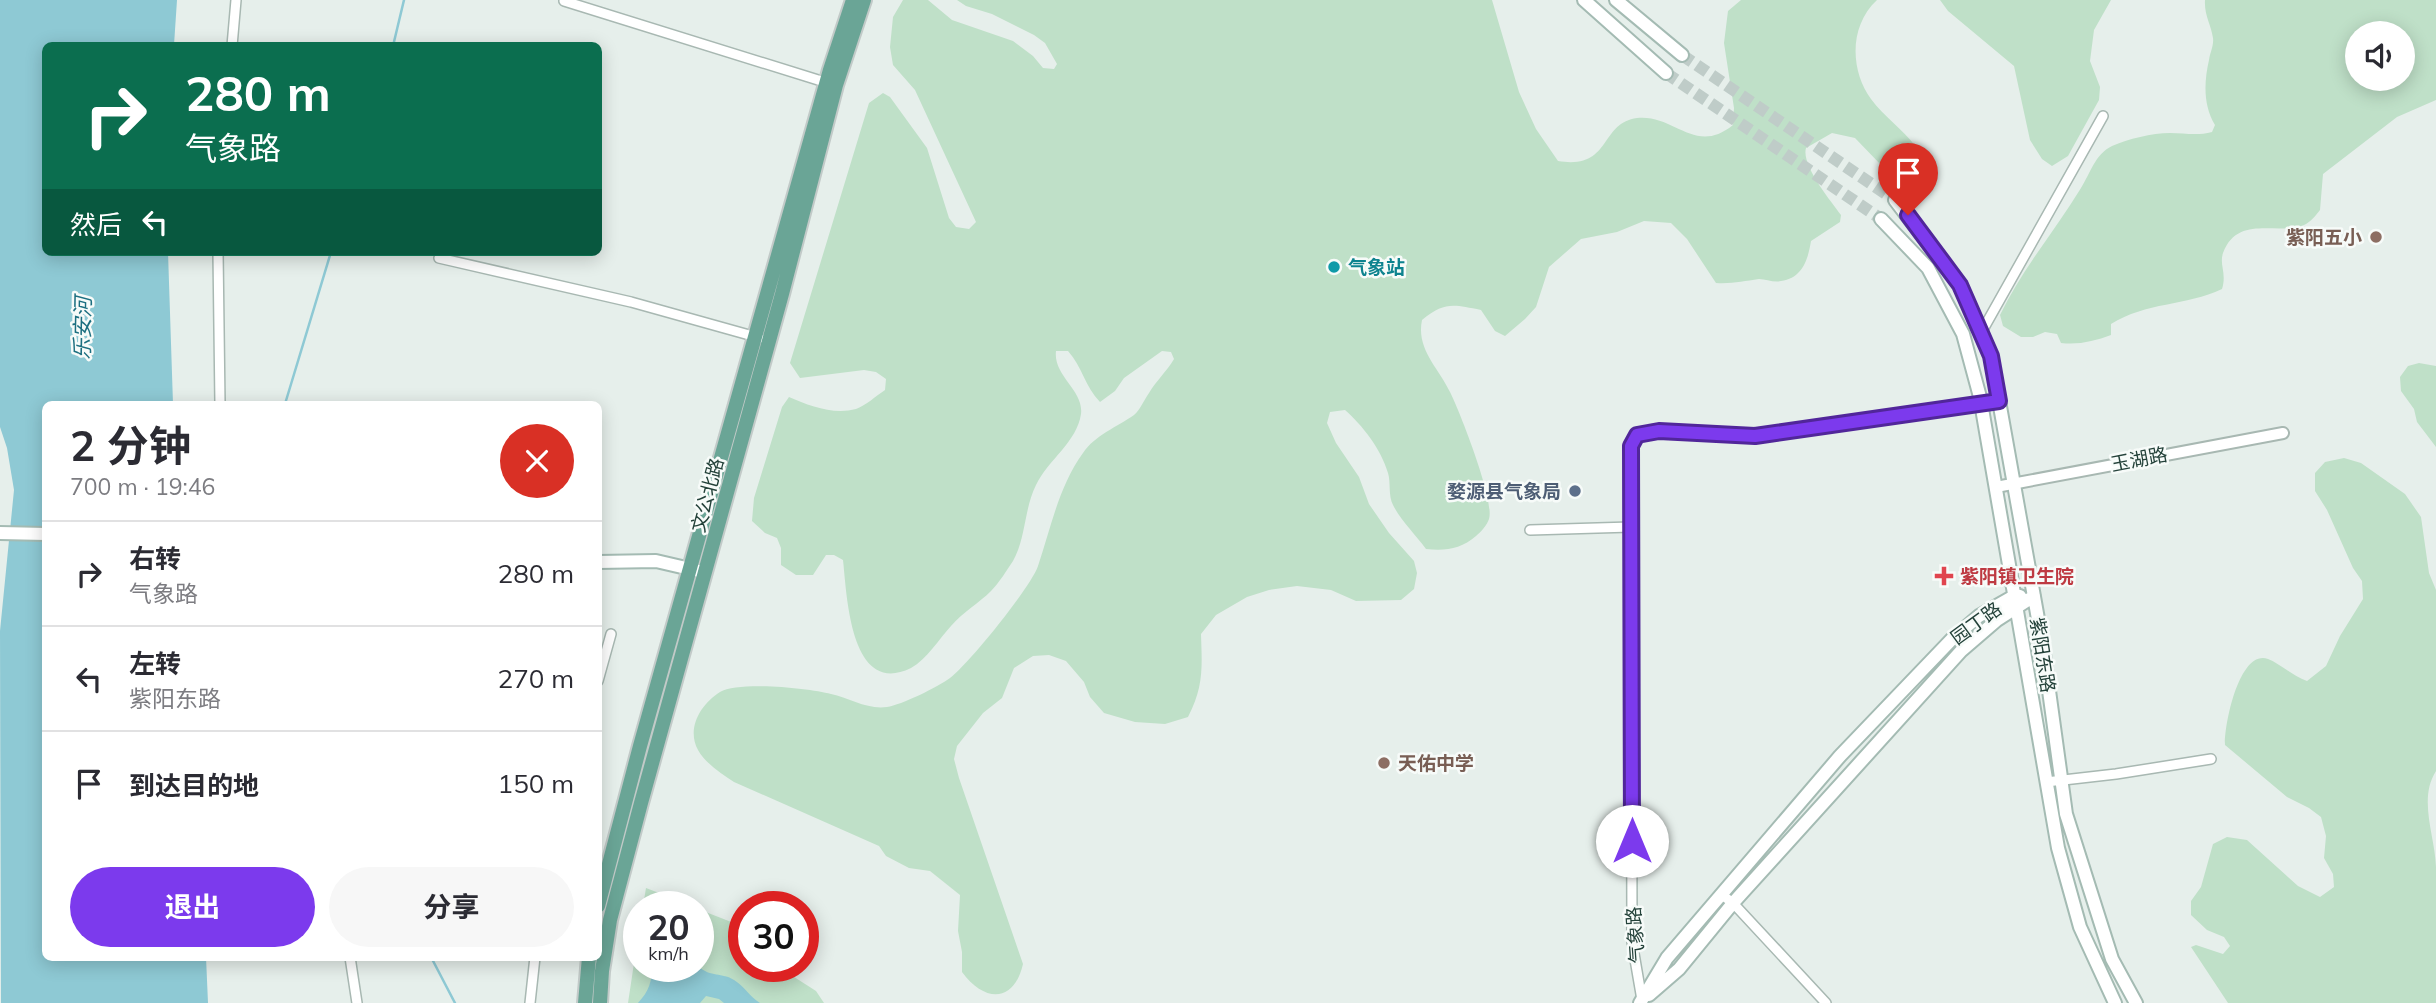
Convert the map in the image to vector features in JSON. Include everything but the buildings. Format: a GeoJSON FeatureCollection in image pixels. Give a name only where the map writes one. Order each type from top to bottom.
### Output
{"type":"FeatureCollection","features":[{"type":"Feature","properties":{"kind":"main road","name":"文公北路"},"geometry":{"type":"LineString","coordinates":[[600,1003],[610,920],[706,573],[762,339],[853,0]]}},
{"type":"Feature","properties":{"kind":"main road","name":"文公北路"},"geometry":{"type":"LineString","coordinates":[[831,84],[864,0]]}},
{"type":"Feature","properties":{"kind":"main road"},"geometry":{"type":"LineString","coordinates":[[1584,0],[1666,73]]}},
{"type":"Feature","properties":{"kind":"main road"},"geometry":{"type":"LineString","coordinates":[[1616,0],[1682,55]]}},
{"type":"Feature","properties":{"kind":"main road","name":"紫阳东路"},"geometry":{"type":"LineString","coordinates":[[1895,200],[1960,285],[1991,356],[2034,596],[2066,814],[2112,959],[2136,1003]]}},
{"type":"Feature","properties":{"kind":"main road","name":"紫阳东路"},"geometry":{"type":"LineString","coordinates":[[1881,219],[1928,268],[1963,334],[1982,405],[2058,848],[2080,927],[2115,1003]]}},
{"type":"Feature","properties":{"kind":"main road","name":"文公北路"},"geometry":{"type":"LineString","coordinates":[[602,891],[690,569],[762,339]]}},
{"type":"Feature","properties":{"kind":"main road"},"geometry":{"type":"LineString","coordinates":[[0,533],[42,534]]}},
{"type":"Feature","properties":{"kind":"main road"},"geometry":{"type":"LineString","coordinates":[[602,562],[656,561],[706,573]]}},
{"type":"Feature","properties":{"kind":"main road","name":"园丁路"},"geometry":{"type":"LineString","coordinates":[[1728,899],[1840,756],[1953,638],[1979,616],[2016,595],[2034,596]]}},
{"type":"Feature","properties":{"kind":"main road","name":"园丁路"},"geometry":{"type":"LineString","coordinates":[[1642,1002],[1667,958],[1728,899],[1961,652],[1997,620],[2034,596]]}},
{"type":"Feature","properties":{"kind":"main road"},"geometry":{"type":"LineString","coordinates":[[585,1003],[589,961]]}},
{"type":"Feature","properties":{"kind":"street"},"geometry":{"type":"LineString","coordinates":[[232,42],[236,0]]}},
{"type":"Feature","properties":{"kind":"street"},"geometry":{"type":"LineString","coordinates":[[564,1],[831,84]]}},
{"type":"Feature","properties":{"kind":"street"},"geometry":{"type":"LineString","coordinates":[[1981,333],[2103,116]]}},
{"type":"Feature","properties":{"kind":"street"},"geometry":{"type":"LineString","coordinates":[[218,256],[220,401]]}},
{"type":"Feature","properties":{"kind":"street"},"geometry":{"type":"LineString","coordinates":[[439,258],[631,302],[762,339]]}},
{"type":"Feature","properties":{"kind":"street","name":"气象路"},"geometry":{"type":"LineString","coordinates":[[1642,1002],[1632,942],[1631,446],[1637,435],[1659,431],[1755,436],[1999,401]]}},
{"type":"Feature","properties":{"kind":"street","name":"玉湖路"},"geometry":{"type":"LineString","coordinates":[[1996,487],[2283,433]]}},
{"type":"Feature","properties":{"kind":"street"},"geometry":{"type":"LineString","coordinates":[[1530,530],[1631,527]]}},
{"type":"Feature","properties":{"kind":"street"},"geometry":{"type":"LineString","coordinates":[[602,667],[611,634]]}},
{"type":"Feature","properties":{"kind":"street"},"geometry":{"type":"LineString","coordinates":[[2046,782],[2211,759]]}},
{"type":"Feature","properties":{"kind":"street"},"geometry":{"type":"LineString","coordinates":[[1728,899],[1826,1003]]}},
{"type":"Feature","properties":{"kind":"street"},"geometry":{"type":"LineString","coordinates":[[351,961],[357,1003]]}},
{"type":"Feature","properties":{"kind":"street"},"geometry":{"type":"LineString","coordinates":[[530,1003],[535,961]]}},
{"type":"Feature","properties":{"kind":"green space"},"geometry":{"type":"Polygon","coordinates":[[[903,0],[928,0],[952,20],[1013,41],[1033,56],[1043,68],[1054,69],[1057,64],[1045,43],[1034,35],[957,0],[1492,0],[1519,92],[1536,129],[1558,161],[1575,162],[1588,159],[1597,153],[1616,128],[1637,118],[1650,118],[1685,132],[1707,136],[1720,133],[1733,125],[1734,108],[1724,43],[1728,11],[1741,0],[1877,0],[1861,22],[1857,35],[1856,62],[1859,75],[1871,99],[1916,147],[1910,161],[1882,166],[1855,138],[1832,133],[1806,148],[1812,173],[1841,215],[1840,222],[1811,241],[1803,267],[1788,279],[1716,283],[1687,239],[1671,223],[1644,221],[1617,232],[1581,239],[1549,267],[1536,307],[1505,336],[1495,331],[1481,310],[1444,307],[1422,320],[1425,349],[1455,402],[1482,476],[1489,519],[1482,530],[1459,546],[1426,549],[1393,505],[1385,464],[1365,431],[1345,410],[1330,412],[1327,423],[1336,443],[1359,477],[1369,504],[1389,533],[1414,561],[1417,573],[1414,589],[1401,600],[1356,601],[1331,590],[1297,586],[1269,590],[1247,597],[1216,615],[1201,634],[1201,676],[1193,706],[1188,717],[1165,724],[1135,722],[1104,713],[1090,697],[1084,682],[1066,661],[1049,655],[1033,656],[1014,668],[1002,698],[983,713],[957,746],[954,759],[1023,964],[1019,977],[1006,992],[989,993],[971,982],[962,972],[958,931],[960,895],[930,871],[909,868],[886,856],[879,846],[734,782],[701,755],[694,733],[697,717],[707,703],[720,692],[729,689],[757,686],[807,690],[866,705],[887,707],[910,699],[950,678],[998,625],[1033,576],[1062,493],[1083,453],[1100,436],[1136,413],[1174,359],[1171,352],[1162,351],[1124,378],[1115,391],[1100,402],[1068,351],[1056,351],[1059,368],[1081,405],[1081,414],[1074,433],[1036,485],[1017,552],[1003,576],[991,591],[956,621],[928,654],[911,668],[891,673],[875,669],[864,656],[850,617],[843,560],[834,555],[826,555],[813,575],[796,575],[781,565],[781,548],[777,538],[765,533],[752,521],[754,498],[782,407],[789,397],[822,409],[848,411],[863,406],[885,390],[886,379],[876,372],[864,370],[800,378],[790,363],[869,103],[883,93],[890,97],[927,148],[949,218],[956,227],[969,229],[976,222],[915,90],[893,65],[890,47],[893,17],[903,0]]]}},
{"type":"Feature","properties":{"kind":"green space"},"geometry":{"type":"Polygon","coordinates":[[[1940,0],[2111,0],[2094,30],[2090,61],[2100,87],[2099,100],[2068,156],[2052,166],[2042,159],[2030,140],[2014,66],[1948,11],[1940,0]]]}},
{"type":"Feature","properties":{"kind":"green space"},"geometry":{"type":"Polygon","coordinates":[[[2205,0],[2436,0],[2436,100],[2397,117],[2323,174],[2320,210],[2309,222],[2293,228],[2248,230],[2230,241],[2222,257],[2222,289],[2124,317],[2111,324],[2111,335],[2093,341],[2061,343],[2057,334],[2045,332],[2033,337],[2021,337],[2003,326],[2000,315],[2018,282],[2101,154],[2118,143],[2148,135],[2212,132],[2215,125],[2208,110],[2206,85],[2213,41],[2205,0]]]}},
{"type":"Feature","properties":{"kind":"green space"},"geometry":{"type":"Polygon","coordinates":[[[2419,363],[2436,366],[2436,447],[2417,422],[2414,409],[2401,391],[2400,377],[2408,366],[2419,363]]]}},
{"type":"Feature","properties":{"kind":"green space"},"geometry":{"type":"Polygon","coordinates":[[[2344,458],[2361,463],[2405,494],[2421,517],[2429,573],[2436,590],[2436,771],[2428,793],[2428,806],[2436,867],[2436,1003],[2228,1003],[2191,947],[2196,945],[2223,954],[2230,946],[2224,937],[2207,930],[2191,915],[2191,901],[2201,887],[2213,844],[2227,837],[2247,840],[2298,886],[2320,897],[2334,887],[2333,874],[2324,858],[2326,836],[2321,817],[2287,797],[2225,745],[2225,735],[2235,691],[2249,666],[2258,659],[2268,659],[2307,681],[2326,666],[2340,636],[2363,599],[2362,581],[2315,491],[2315,473],[2325,462],[2344,458]]]}},
{"type":"Feature","properties":{"kind":"green space"},"geometry":{"type":"Polygon","coordinates":[[[714,915],[728,921],[728,982],[802,982],[816,991],[824,1003],[628,1003],[631,982],[714,982],[714,915]]]}},
{"type":"Feature","properties":{"kind":"water","name":"乐安河"},"geometry":{"type":"Polygon","coordinates":[[[0,0],[177,0],[174,42],[42,42],[42,256],[168,256],[173,401],[42,401],[42,961],[206,961],[208,1003],[1,1003],[0,631],[14,490],[7,448],[0,427],[0,0]]]}},
{"type":"Feature","properties":{"kind":"water"},"geometry":{"type":"Polygon","coordinates":[[[714,974],[728,977],[728,982],[737,982],[760,1003],[724,1003],[706,996],[700,1003],[638,1003],[650,982],[714,982],[714,974]]]}},
{"type":"Feature","properties":{"kind":"waterway"},"geometry":{"type":"LineString","coordinates":[[394,42],[404,0]]}},
{"type":"Feature","properties":{"kind":"waterway"},"geometry":{"type":"LineString","coordinates":[[286,401],[330,256]]}},
{"type":"Feature","properties":{"kind":"waterway"},"geometry":{"type":"LineString","coordinates":[[433,961],[455,1003]]}},
{"type":"Feature","properties":{"kind":"tunnel"},"geometry":{"type":"LineString","coordinates":[[1682,55],[1895,200]]}},
{"type":"Feature","properties":{"kind":"tunnel"},"geometry":{"type":"LineString","coordinates":[[1666,73],[1881,219]]}},
{"type":"Feature","properties":{"kind":"place","name":"紫阳五小"},"geometry":{"type":"Point","coordinates":[2376,237]}},
{"type":"Feature","properties":{"kind":"place","name":"气象站"},"geometry":{"type":"Point","coordinates":[1334,267]}},
{"type":"Feature","properties":{"kind":"place","name":"婺源县气象局"},"geometry":{"type":"Point","coordinates":[1575,491]}},
{"type":"Feature","properties":{"kind":"place","name":"紫阳镇卫生院"},"geometry":{"type":"Point","coordinates":[1944,576]}},
{"type":"Feature","properties":{"kind":"place","name":"天佑中学"},"geometry":{"type":"Point","coordinates":[1384,763]}},
{"type":"Feature","properties":{"kind":"route"},"geometry":{"type":"LineString","coordinates":[[1632,841],[1631,446],[1637,435],[1659,431],[1755,436],[1999,401],[1991,356],[1960,285],[1908,215]]}}]}
